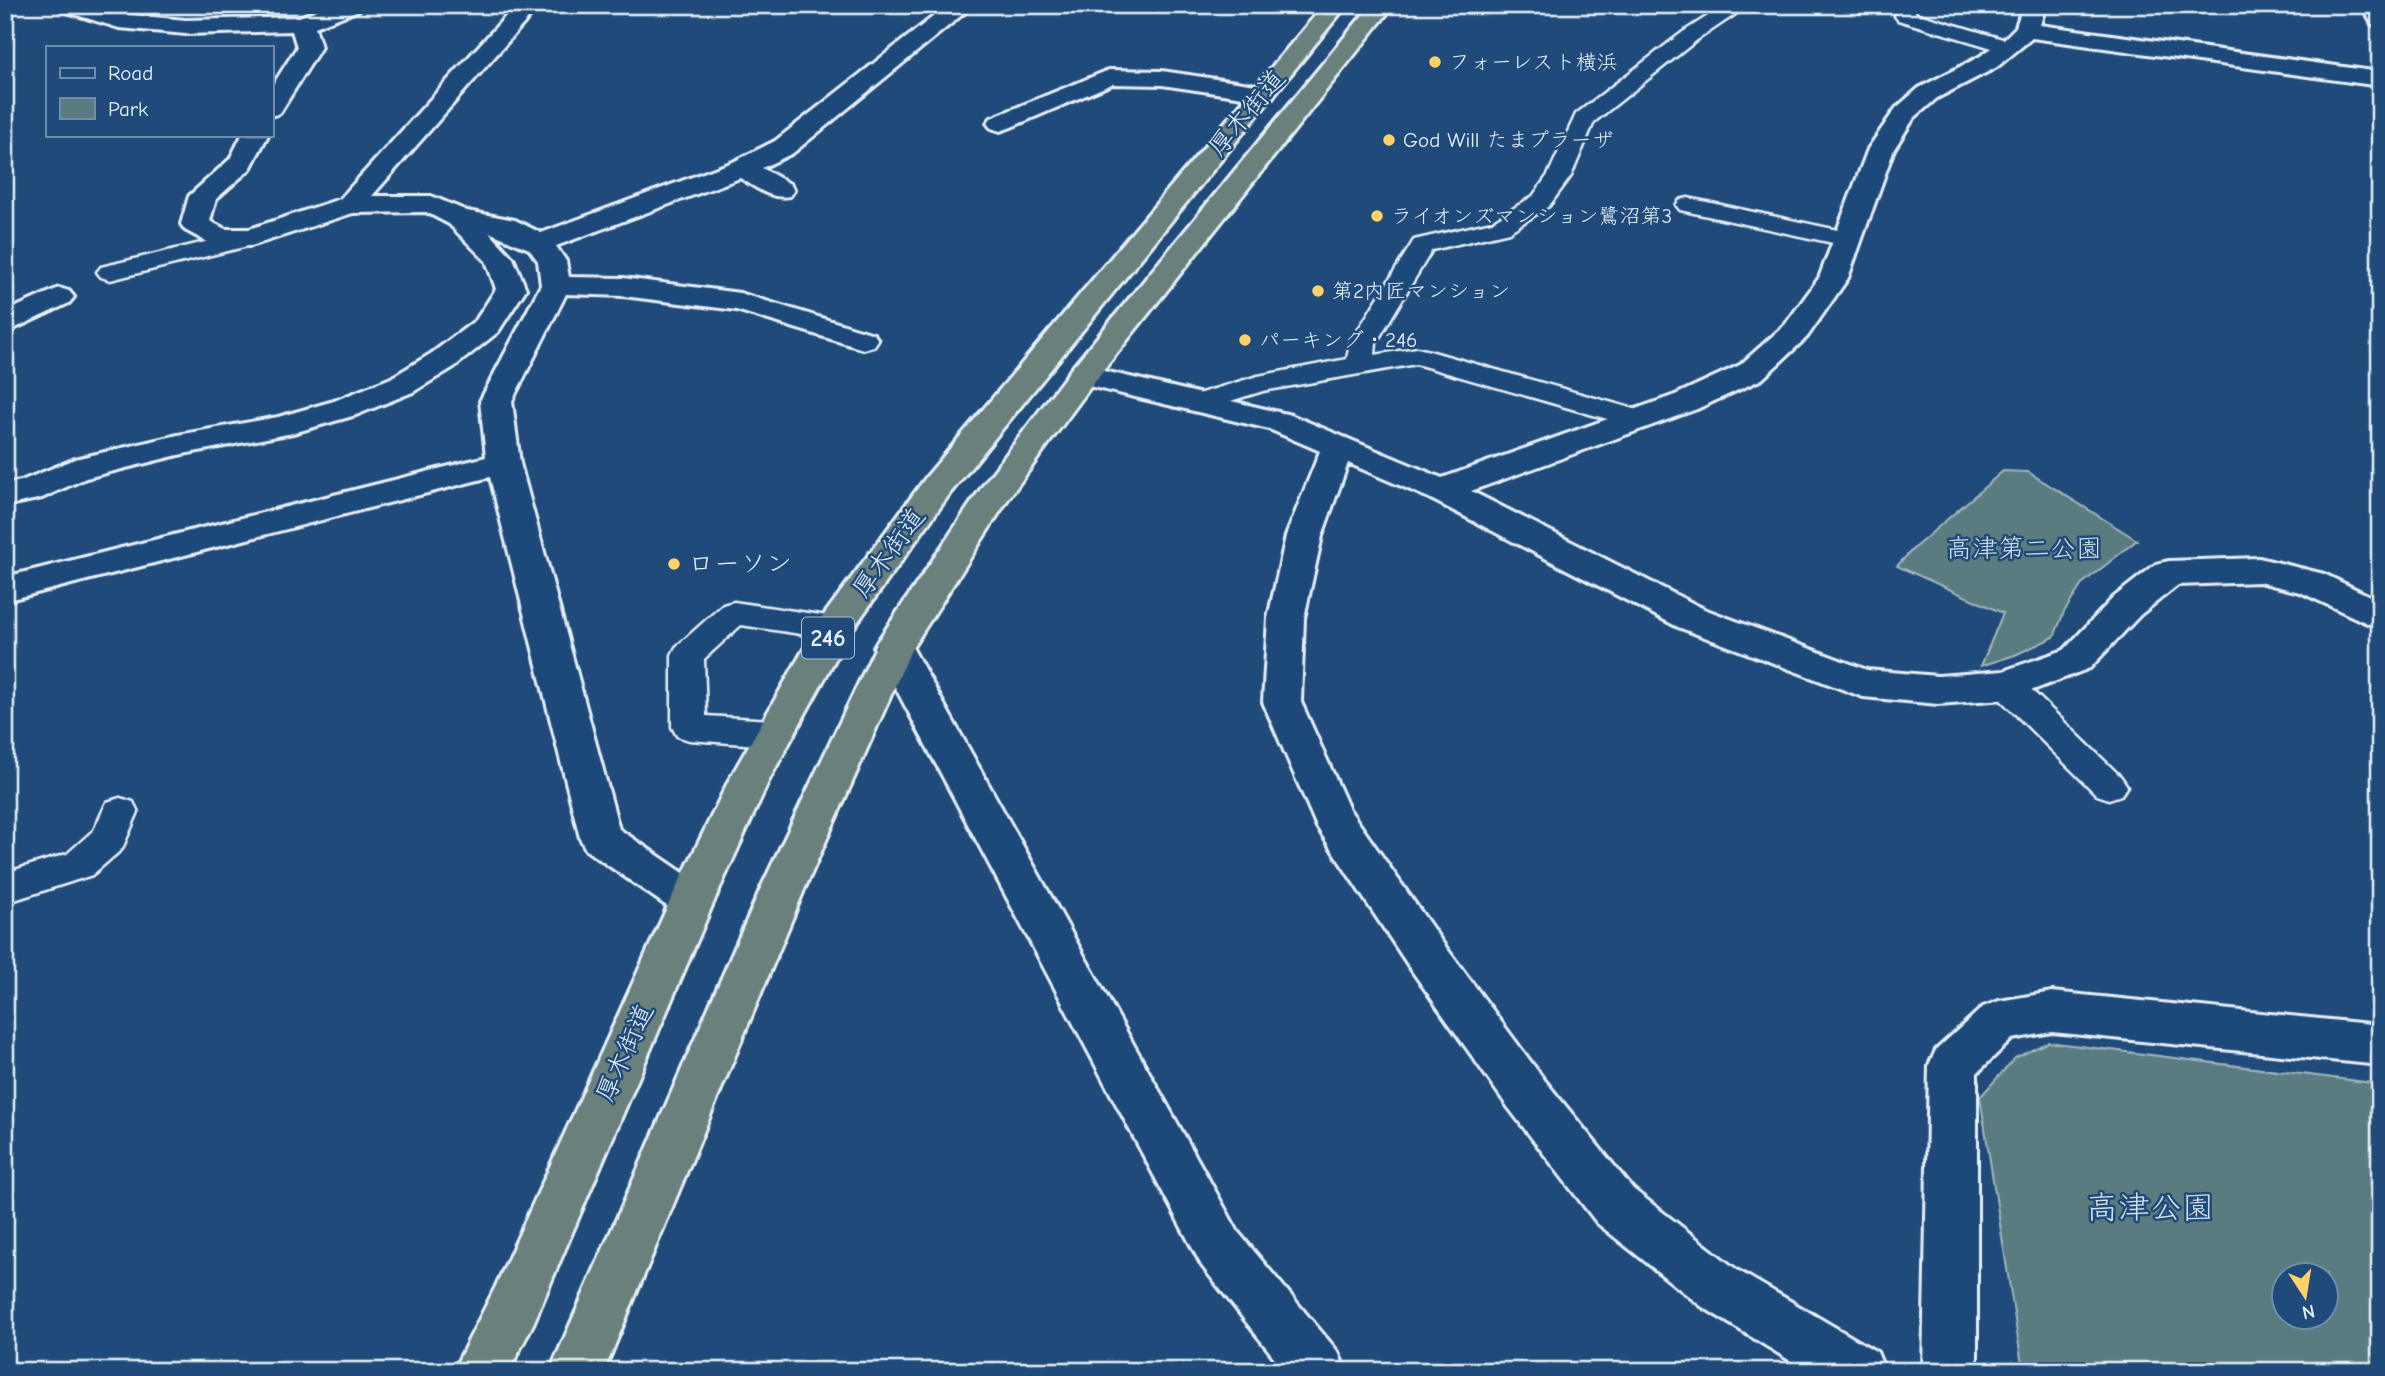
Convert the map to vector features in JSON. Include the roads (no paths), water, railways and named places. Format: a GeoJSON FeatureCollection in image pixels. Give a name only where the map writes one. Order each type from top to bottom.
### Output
{"type":"FeatureCollection","features":[{"type":"Feature","properties":{"kind":"highway","name":"厚木街道"},"geometry":{"type":"LineString","coordinates":[[480,1371],[514,1306],[692,901],[773,733],[834,628],[939,484],[1336,5]]}},
{"type":"Feature","properties":{"kind":"highway","name":"厚木街道"},"geometry":{"type":"LineString","coordinates":[[577,1371],[782,890],[893,647],[998,489],[1083,375],[1383,5]]}},
{"type":"Feature","properties":{"kind":"street"},"geometry":{"type":"LineString","coordinates":[[68,5],[119,21],[186,27],[302,24],[351,5]]}},
{"type":"Feature","properties":{"kind":"street"},"geometry":{"type":"LineString","coordinates":[[350,205],[529,5]]}},
{"type":"Feature","properties":{"kind":"street"},"geometry":{"type":"LineString","coordinates":[[539,243],[742,168],[784,146],[963,5]]}},
{"type":"Feature","properties":{"kind":"street"},"geometry":{"type":"LineString","coordinates":[[2373,5],[2380,19]]}},
{"type":"Feature","properties":{"kind":"street"},"geometry":{"type":"LineString","coordinates":[[273,105],[309,47],[302,24]]}},
{"type":"Feature","properties":{"kind":"street"},"geometry":{"type":"LineString","coordinates":[[1441,490],[1686,402],[1751,372],[1796,331],[1833,278],[1881,149],[1905,113],[1928,93],[1988,62],[2024,28],[2380,79]]}},
{"type":"Feature","properties":{"kind":"street"},"geometry":{"type":"LineString","coordinates":[[1000,123],[1109,77],[1162,78],[1263,93]]}},
{"type":"Feature","properties":{"kind":"street"},"geometry":{"type":"LineString","coordinates":[[5,495],[30,489],[75,470],[177,445],[281,426],[345,408],[402,385],[443,360],[488,326],[511,289],[499,258],[458,218],[431,204],[350,205],[251,237],[219,237],[195,224],[203,196],[242,163],[255,136]]}},
{"type":"Feature","properties":{"kind":"street"},"geometry":{"type":"LineString","coordinates":[[742,168],[780,190]]}},
{"type":"Feature","properties":{"kind":"street"},"geometry":{"type":"LineString","coordinates":[[458,218],[505,226],[539,243],[552,261],[556,285],[496,401],[503,463],[601,838],[692,901]]}},
{"type":"Feature","properties":{"kind":"street"},"geometry":{"type":"LineString","coordinates":[[556,285],[624,287],[740,302],[863,340]]}},
{"type":"Feature","properties":{"kind":"street"},"geometry":{"type":"LineString","coordinates":[[5,324],[59,297]]}},
{"type":"Feature","properties":{"kind":"street"},"geometry":{"type":"LineString","coordinates":[[1083,375],[1280,422],[1441,490],[1691,618],[1863,683],[1938,690],[2006,685],[2077,659],[2127,606],[2169,573],[2259,570],[2311,583],[2380,616]]}},
{"type":"Feature","properties":{"kind":"street"},"geometry":{"type":"LineString","coordinates":[[1338,446],[1304,536],[1286,618],[1282,702],[1332,816],[1479,1029],[1615,1206],[1719,1288],[1858,1371]]}},
{"type":"Feature","properties":{"kind":"street"},"geometry":{"type":"LineString","coordinates":[[5,589],[503,463]]}},
{"type":"Feature","properties":{"kind":"street"},"geometry":{"type":"LineString","coordinates":[[893,647],[1220,1250],[1319,1371]]}},
{"type":"Feature","properties":{"kind":"street"},"geometry":{"type":"LineString","coordinates":[[1950,1371],[1953,1065],[1999,1021],[2052,1012],[2380,1045]]}},
{"type":"Feature","properties":{"kind":"lane"},"geometry":{"type":"LineString","coordinates":[[1360,365],[1363,343],[1423,245],[1500,228],[1541,201],[1559,176],[1584,119],[1690,36],[1739,5]]}},
{"type":"Feature","properties":{"kind":"lane"},"geometry":{"type":"LineString","coordinates":[[1906,5],[1905,16],[2024,28]]}},
{"type":"Feature","properties":{"kind":"lane"},"geometry":{"type":"LineString","coordinates":[[1688,205],[1847,239]]}},
{"type":"Feature","properties":{"kind":"lane"},"geometry":{"type":"LineString","coordinates":[[110,272],[251,237]]}},
{"type":"Feature","properties":{"kind":"lane"},"geometry":{"type":"LineString","coordinates":[[1202,402],[1258,384],[1417,356],[1638,419]]}},
{"type":"Feature","properties":{"kind":"lane"},"geometry":{"type":"LineString","coordinates":[[773,733],[689,727],[688,655],[734,613],[834,628]]}},
{"type":"Feature","properties":{"kind":"lane"},"geometry":{"type":"LineString","coordinates":[[2006,685],[2109,786]]}},
{"type":"Feature","properties":{"kind":"lane"},"geometry":{"type":"LineString","coordinates":[[5,888],[79,865],[109,839],[120,812]]}},
{"type":"Feature","properties":{"kind":"place","name":"フォーレスト横浜"},"geometry":{"type":"Point","coordinates":[1435,62]}},
{"type":"Feature","properties":{"kind":"place","name":"God Will たまプラーザ"},"geometry":{"type":"Point","coordinates":[1389,140]}},
{"type":"Feature","properties":{"kind":"place","name":"ライオンズマンション鷺沼第3"},"geometry":{"type":"Point","coordinates":[1377,216]}},
{"type":"Feature","properties":{"kind":"place","name":"第2内匠マンション"},"geometry":{"type":"Point","coordinates":[1318,291]}},
{"type":"Feature","properties":{"kind":"place","name":"パーキング・246"},"geometry":{"type":"Point","coordinates":[1245,340]}},
{"type":"Feature","properties":{"kind":"place","name":"ローソン"},"geometry":{"type":"Point","coordinates":[674,564]}},
{"type":"Feature","properties":{"kind":"park label","name":"高津第二公園"},"geometry":{"type":"Point","coordinates":[2024,549]}},
{"type":"Feature","properties":{"kind":"park label","name":"高津公園"},"geometry":{"type":"Point","coordinates":[2150,1207]}}]}
